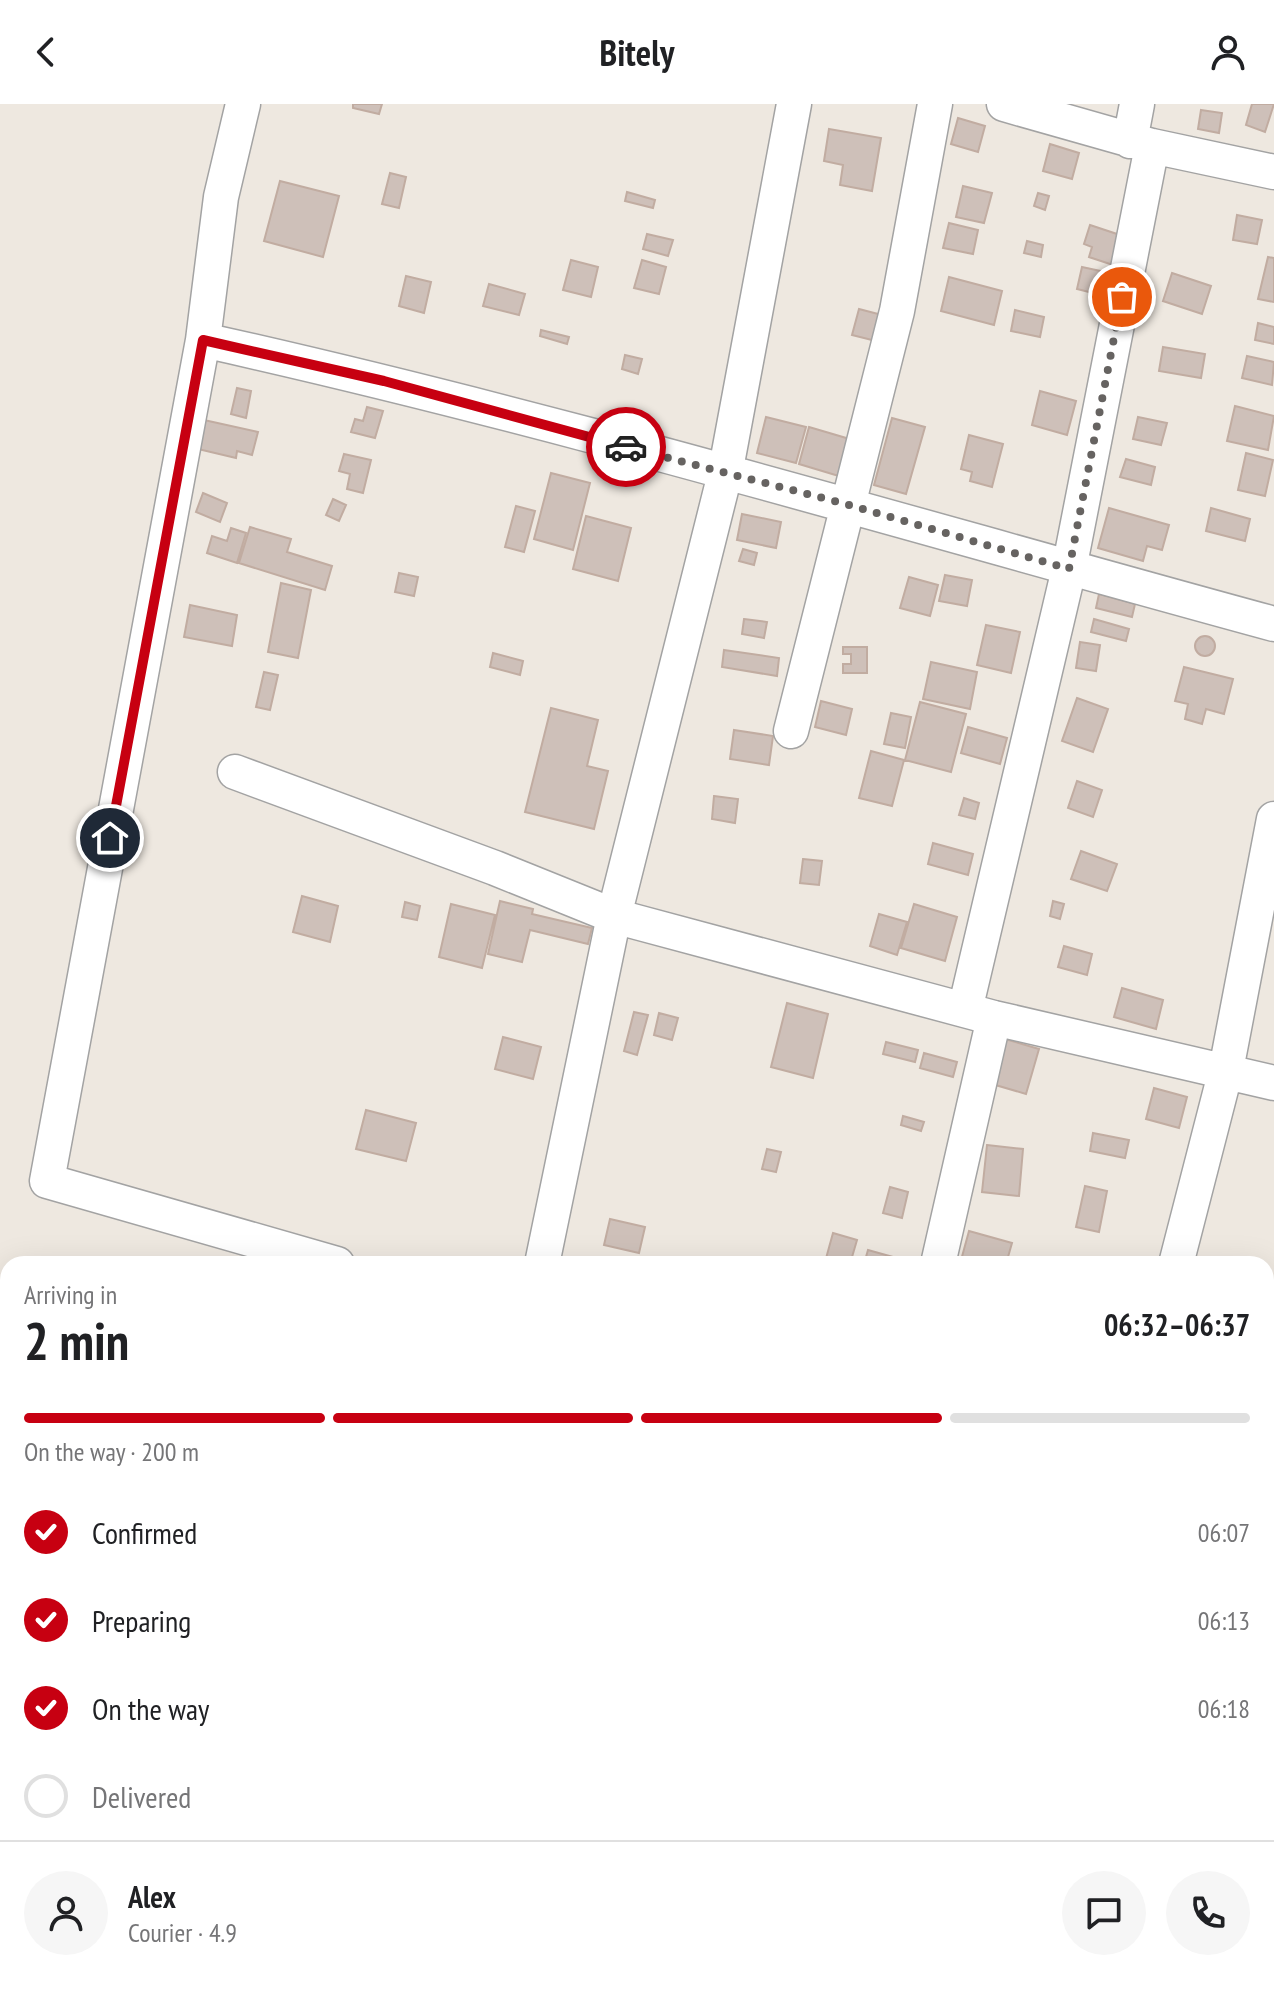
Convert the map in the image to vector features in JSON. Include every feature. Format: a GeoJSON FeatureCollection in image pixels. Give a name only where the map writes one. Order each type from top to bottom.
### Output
{"type":"FeatureCollection","features":[{"type":"Feature","properties":{"kind":"street"},"geometry":{"type":"LineString","coordinates":[[243,104],[221,197],[203,340],[47,1181],[309,1256]]}},
{"type":"Feature","properties":{"kind":"street"},"geometry":{"type":"LineString","coordinates":[[544,1256],[614,916],[725,474],[794,104]]}},
{"type":"Feature","properties":{"kind":"street"},"geometry":{"type":"LineString","coordinates":[[791,731],[897,311],[935,104]]}},
{"type":"Feature","properties":{"kind":"street"},"geometry":{"type":"LineString","coordinates":[[1004,104],[1141,143],[1274,172]]}},
{"type":"Feature","properties":{"kind":"street"},"geometry":{"type":"LineString","coordinates":[[939,1256],[979,1014],[1069,569],[1141,143],[1137,104]]}},
{"type":"Feature","properties":{"kind":"street"},"geometry":{"type":"LineString","coordinates":[[203,340],[384,381],[846,504],[1274,624]]}},
{"type":"Feature","properties":{"kind":"street"},"geometry":{"type":"LineString","coordinates":[[235,772],[495,868],[614,916],[979,1014],[1274,1083]]}},
{"type":"Feature","properties":{"kind":"street"},"geometry":{"type":"LineString","coordinates":[[1178,1256],[1226,1070],[1274,819]]}},
{"type":"Feature","properties":{"kind":"building"},"geometry":{"type":"Polygon","coordinates":[[[353,104],[382,104],[379,114],[353,108],[353,104]]]}},
{"type":"Feature","properties":{"kind":"building"},"geometry":{"type":"Polygon","coordinates":[[[1252,104],[1274,104],[1265,132],[1246,125],[1252,104]]]}},
{"type":"Feature","properties":{"kind":"building"},"geometry":{"type":"Polygon","coordinates":[[[1201,110],[1222,113],[1219,133],[1198,129],[1201,110]]]}},
{"type":"Feature","properties":{"kind":"building"},"geometry":{"type":"Polygon","coordinates":[[[958,118],[985,126],[978,152],[951,144],[958,118]]]}},
{"type":"Feature","properties":{"kind":"building"},"geometry":{"type":"Polygon","coordinates":[[[829,129],[881,138],[872,191],[840,185],[843,165],[824,161],[829,129]]]}},
{"type":"Feature","properties":{"kind":"building"},"geometry":{"type":"Polygon","coordinates":[[[1050,144],[1079,153],[1072,179],[1043,171],[1050,144]]]}},
{"type":"Feature","properties":{"kind":"building"},"geometry":{"type":"Polygon","coordinates":[[[390,173],[406,177],[399,208],[382,204],[390,173]]]}},
{"type":"Feature","properties":{"kind":"building"},"geometry":{"type":"Polygon","coordinates":[[[280,181],[339,196],[323,257],[264,241],[280,181]]]}},
{"type":"Feature","properties":{"kind":"building"},"geometry":{"type":"Polygon","coordinates":[[[963,186],[992,193],[984,223],[956,217],[963,186]]]}},
{"type":"Feature","properties":{"kind":"building"},"geometry":{"type":"Polygon","coordinates":[[[627,192],[655,200],[653,208],[625,201],[627,192]]]}},
{"type":"Feature","properties":{"kind":"building"},"geometry":{"type":"Polygon","coordinates":[[[1038,193],[1049,196],[1045,210],[1034,206],[1038,193]]]}},
{"type":"Feature","properties":{"kind":"building"},"geometry":{"type":"Polygon","coordinates":[[[1237,215],[1262,220],[1257,244],[1233,240],[1237,215]]]}},
{"type":"Feature","properties":{"kind":"building"},"geometry":{"type":"Polygon","coordinates":[[[949,223],[978,230],[973,254],[943,248],[949,223]]]}},
{"type":"Feature","properties":{"kind":"building"},"geometry":{"type":"Polygon","coordinates":[[[1090,225],[1126,237],[1116,266],[1089,257],[1092,247],[1084,244],[1090,225]]]}},
{"type":"Feature","properties":{"kind":"building"},"geometry":{"type":"Polygon","coordinates":[[[647,234],[673,240],[668,256],[643,249],[647,234]]]}},
{"type":"Feature","properties":{"kind":"building"},"geometry":{"type":"Polygon","coordinates":[[[1027,241],[1043,245],[1041,257],[1024,253],[1027,241]]]}},
{"type":"Feature","properties":{"kind":"building"},"geometry":{"type":"Polygon","coordinates":[[[1268,257],[1274,258],[1274,302],[1258,299],[1268,257]]]}},
{"type":"Feature","properties":{"kind":"building"},"geometry":{"type":"Polygon","coordinates":[[[571,260],[598,267],[591,297],[563,290],[571,260]]]}},
{"type":"Feature","properties":{"kind":"building"},"geometry":{"type":"Polygon","coordinates":[[[642,260],[666,267],[659,294],[634,288],[642,260]]]}},
{"type":"Feature","properties":{"kind":"building"},"geometry":{"type":"Polygon","coordinates":[[[1082,267],[1110,273],[1105,296],[1077,289],[1082,267]]]}},
{"type":"Feature","properties":{"kind":"building"},"geometry":{"type":"Polygon","coordinates":[[[1172,273],[1211,286],[1202,314],[1163,301],[1172,273]]]}},
{"type":"Feature","properties":{"kind":"building"},"geometry":{"type":"Polygon","coordinates":[[[406,276],[431,282],[424,313],[399,306],[406,276]]]}},
{"type":"Feature","properties":{"kind":"building"},"geometry":{"type":"Polygon","coordinates":[[[949,277],[1002,291],[994,325],[941,311],[949,277]]]}},
{"type":"Feature","properties":{"kind":"building"},"geometry":{"type":"Polygon","coordinates":[[[489,284],[525,294],[519,315],[483,306],[489,284]]]}},
{"type":"Feature","properties":{"kind":"building"},"geometry":{"type":"Polygon","coordinates":[[[859,309],[882,315],[876,341],[852,335],[859,309]]]}},
{"type":"Feature","properties":{"kind":"building"},"geometry":{"type":"Polygon","coordinates":[[[1015,310],[1044,317],[1040,337],[1011,331],[1015,310]]]}},
{"type":"Feature","properties":{"kind":"building"},"geometry":{"type":"Polygon","coordinates":[[[1258,323],[1274,327],[1274,344],[1255,340],[1258,323]]]}},
{"type":"Feature","properties":{"kind":"building"},"geometry":{"type":"Polygon","coordinates":[[[541,330],[569,337],[567,344],[540,336],[541,330]]]}},
{"type":"Feature","properties":{"kind":"building"},"geometry":{"type":"Polygon","coordinates":[[[1163,347],[1205,354],[1201,378],[1159,371],[1163,347]]]}},
{"type":"Feature","properties":{"kind":"building"},"geometry":{"type":"Polygon","coordinates":[[[625,355],[642,359],[638,374],[622,369],[625,355]]]}},
{"type":"Feature","properties":{"kind":"building"},"geometry":{"type":"Polygon","coordinates":[[[1247,356],[1274,362],[1272,385],[1242,378],[1247,356]]]}},
{"type":"Feature","properties":{"kind":"building"},"geometry":{"type":"Polygon","coordinates":[[[237,388],[251,391],[246,418],[231,414],[237,388]]]}},
{"type":"Feature","properties":{"kind":"building"},"geometry":{"type":"Polygon","coordinates":[[[1040,391],[1076,401],[1067,435],[1032,425],[1040,391]]]}},
{"type":"Feature","properties":{"kind":"building"},"geometry":{"type":"Polygon","coordinates":[[[1235,406],[1274,416],[1268,450],[1227,441],[1235,406]]]}},
{"type":"Feature","properties":{"kind":"building"},"geometry":{"type":"Polygon","coordinates":[[[367,407],[383,411],[375,438],[351,432],[355,419],[363,421],[367,407]]]}},
{"type":"Feature","properties":{"kind":"building"},"geometry":{"type":"Polygon","coordinates":[[[766,417],[806,427],[796,463],[757,453],[766,417]]]}},
{"type":"Feature","properties":{"kind":"building"},"geometry":{"type":"Polygon","coordinates":[[[1138,417],[1167,423],[1161,445],[1133,439],[1138,417]]]}},
{"type":"Feature","properties":{"kind":"building"},"geometry":{"type":"Polygon","coordinates":[[[892,418],[925,427],[906,494],[874,485],[892,418]]]}},
{"type":"Feature","properties":{"kind":"building"},"geometry":{"type":"Polygon","coordinates":[[[204,420],[258,432],[252,455],[237,451],[236,458],[198,449],[204,420]]]}},
{"type":"Feature","properties":{"kind":"building"},"geometry":{"type":"Polygon","coordinates":[[[809,427],[853,440],[842,477],[799,464],[809,427]]]}},
{"type":"Feature","properties":{"kind":"building"},"geometry":{"type":"Polygon","coordinates":[[[969,435],[1003,444],[992,487],[970,481],[972,472],[961,469],[969,435]]]}},
{"type":"Feature","properties":{"kind":"building"},"geometry":{"type":"Polygon","coordinates":[[[1246,453],[1273,460],[1265,496],[1238,490],[1246,453]]]}},
{"type":"Feature","properties":{"kind":"building"},"geometry":{"type":"Polygon","coordinates":[[[344,454],[371,460],[363,493],[347,489],[350,474],[339,471],[344,454]]]}},
{"type":"Feature","properties":{"kind":"building"},"geometry":{"type":"Polygon","coordinates":[[[1126,459],[1155,467],[1151,485],[1120,477],[1126,459]]]}},
{"type":"Feature","properties":{"kind":"building"},"geometry":{"type":"Polygon","coordinates":[[[551,473],[590,483],[573,550],[534,539],[551,473]]]}},
{"type":"Feature","properties":{"kind":"building"},"geometry":{"type":"Polygon","coordinates":[[[203,493],[227,503],[220,522],[196,512],[203,493]]]}},
{"type":"Feature","properties":{"kind":"building"},"geometry":{"type":"Polygon","coordinates":[[[333,499],[346,505],[339,521],[326,515],[333,499]]]}},
{"type":"Feature","properties":{"kind":"building"},"geometry":{"type":"Polygon","coordinates":[[[516,506],[535,511],[524,552],[505,547],[516,506]]]}},
{"type":"Feature","properties":{"kind":"building"},"geometry":{"type":"Polygon","coordinates":[[[1109,508],[1169,525],[1162,550],[1147,546],[1143,561],[1098,548],[1109,508]]]}},
{"type":"Feature","properties":{"kind":"building"},"geometry":{"type":"Polygon","coordinates":[[[1211,508],[1250,519],[1245,541],[1206,531],[1211,508]]]}},
{"type":"Feature","properties":{"kind":"building"},"geometry":{"type":"Polygon","coordinates":[[[742,514],[781,522],[776,548],[737,540],[742,514]]]}},
{"type":"Feature","properties":{"kind":"building"},"geometry":{"type":"Polygon","coordinates":[[[586,516],[631,528],[618,581],[573,569],[586,516]]]}},
{"type":"Feature","properties":{"kind":"building"},"geometry":{"type":"Polygon","coordinates":[[[250,527],[291,539],[287,552],[332,566],[325,590],[239,563],[250,527]]]}},
{"type":"Feature","properties":{"kind":"building"},"geometry":{"type":"Polygon","coordinates":[[[231,528],[246,533],[237,563],[207,553],[212,536],[227,541],[231,528]]]}},
{"type":"Feature","properties":{"kind":"building"},"geometry":{"type":"Polygon","coordinates":[[[743,549],[757,553],[754,565],[739,561],[743,549]]]}},
{"type":"Feature","properties":{"kind":"building"},"geometry":{"type":"Polygon","coordinates":[[[399,573],[418,577],[414,596],[395,592],[399,573]]]}},
{"type":"Feature","properties":{"kind":"building"},"geometry":{"type":"Polygon","coordinates":[[[945,575],[972,580],[967,606],[939,601],[945,575]]]}},
{"type":"Feature","properties":{"kind":"building"},"geometry":{"type":"Polygon","coordinates":[[[909,577],[938,585],[930,616],[900,608],[909,577]]]}},
{"type":"Feature","properties":{"kind":"building"},"geometry":{"type":"Polygon","coordinates":[[[281,583],[311,590],[298,658],[268,652],[281,583]]]}},
{"type":"Feature","properties":{"kind":"building"},"geometry":{"type":"Polygon","coordinates":[[[1099,594],[1135,604],[1132,617],[1096,608],[1099,594]]]}},
{"type":"Feature","properties":{"kind":"building"},"geometry":{"type":"Polygon","coordinates":[[[190,605],[237,615],[232,646],[184,637],[190,605]]]}},
{"type":"Feature","properties":{"kind":"building"},"geometry":{"type":"Polygon","coordinates":[[[744,619],[767,622],[764,638],[742,634],[744,619]]]}},
{"type":"Feature","properties":{"kind":"building"},"geometry":{"type":"Polygon","coordinates":[[[1094,619],[1129,629],[1126,641],[1091,632],[1094,619]]]}},
{"type":"Feature","properties":{"kind":"building"},"geometry":{"type":"Polygon","coordinates":[[[986,625],[1020,632],[1011,673],[977,665],[986,625]]]}},
{"type":"Feature","properties":{"kind":"building"},"geometry":{"type":"Polygon","coordinates":[[[1205,636],[1212,639],[1215,646],[1212,653],[1205,656],[1198,653],[1195,646],[1198,639],[1205,636]]]}},
{"type":"Feature","properties":{"kind":"building"},"geometry":{"type":"Polygon","coordinates":[[[1080,642],[1100,645],[1096,671],[1076,668],[1080,642]]]}},
{"type":"Feature","properties":{"kind":"building"},"geometry":{"type":"Polygon","coordinates":[[[843,647],[867,647],[867,673],[843,673],[843,664],[851,664],[851,654],[843,654],[843,647]]]}},
{"type":"Feature","properties":{"kind":"building"},"geometry":{"type":"Polygon","coordinates":[[[724,650],[779,658],[777,676],[722,667],[724,650]]]}},
{"type":"Feature","properties":{"kind":"building"},"geometry":{"type":"Polygon","coordinates":[[[493,653],[523,661],[520,675],[490,667],[493,653]]]}},
{"type":"Feature","properties":{"kind":"building"},"geometry":{"type":"Polygon","coordinates":[[[931,662],[977,672],[970,709],[923,699],[931,662]]]}},
{"type":"Feature","properties":{"kind":"building"},"geometry":{"type":"Polygon","coordinates":[[[1184,667],[1233,679],[1224,714],[1206,709],[1202,724],[1185,719],[1188,704],[1175,701],[1184,667]]]}},
{"type":"Feature","properties":{"kind":"building"},"geometry":{"type":"Polygon","coordinates":[[[264,672],[278,675],[270,710],[256,707],[264,672]]]}},
{"type":"Feature","properties":{"kind":"building"},"geometry":{"type":"Polygon","coordinates":[[[1077,698],[1108,709],[1093,752],[1062,741],[1077,698]]]}},
{"type":"Feature","properties":{"kind":"building"},"geometry":{"type":"Polygon","coordinates":[[[821,701],[852,709],[846,735],[815,727],[821,701]]]}},
{"type":"Feature","properties":{"kind":"building"},"geometry":{"type":"Polygon","coordinates":[[[920,702],[966,714],[951,772],[905,760],[920,702]]]}},
{"type":"Feature","properties":{"kind":"building"},"geometry":{"type":"Polygon","coordinates":[[[551,708],[598,720],[587,766],[608,771],[594,829],[525,812],[551,708]]]}},
{"type":"Feature","properties":{"kind":"building"},"geometry":{"type":"Polygon","coordinates":[[[891,713],[911,717],[905,748],[884,744],[891,713]]]}},
{"type":"Feature","properties":{"kind":"building"},"geometry":{"type":"Polygon","coordinates":[[[968,727],[1007,738],[1000,764],[961,753],[968,727]]]}},
{"type":"Feature","properties":{"kind":"building"},"geometry":{"type":"Polygon","coordinates":[[[734,730],[773,736],[769,765],[730,759],[734,730]]]}},
{"type":"Feature","properties":{"kind":"building"},"geometry":{"type":"Polygon","coordinates":[[[871,751],[904,760],[892,806],[859,798],[871,751]]]}},
{"type":"Feature","properties":{"kind":"building"},"geometry":{"type":"Polygon","coordinates":[[[1077,781],[1102,790],[1093,817],[1068,808],[1077,781]]]}},
{"type":"Feature","properties":{"kind":"building"},"geometry":{"type":"Polygon","coordinates":[[[714,796],[738,799],[735,823],[712,819],[714,796]]]}},
{"type":"Feature","properties":{"kind":"building"},"geometry":{"type":"Polygon","coordinates":[[[964,798],[979,803],[975,819],[959,815],[964,798]]]}},
{"type":"Feature","properties":{"kind":"building"},"geometry":{"type":"Polygon","coordinates":[[[933,843],[973,854],[968,875],[928,864],[933,843]]]}},
{"type":"Feature","properties":{"kind":"building"},"geometry":{"type":"Polygon","coordinates":[[[1081,851],[1117,864],[1107,891],[1071,879],[1081,851]]]}},
{"type":"Feature","properties":{"kind":"building"},"geometry":{"type":"Polygon","coordinates":[[[803,859],[822,861],[819,885],[800,883],[803,859]]]}},
{"type":"Feature","properties":{"kind":"building"},"geometry":{"type":"Polygon","coordinates":[[[302,896],[338,906],[330,942],[293,932],[302,896]]]}},
{"type":"Feature","properties":{"kind":"building"},"geometry":{"type":"Polygon","coordinates":[[[500,901],[533,909],[532,914],[592,928],[588,944],[530,930],[522,962],[488,954],[500,901]]]}},
{"type":"Feature","properties":{"kind":"building"},"geometry":{"type":"Polygon","coordinates":[[[1053,901],[1064,904],[1060,919],[1050,916],[1053,901]]]}},
{"type":"Feature","properties":{"kind":"building"},"geometry":{"type":"Polygon","coordinates":[[[405,902],[420,906],[417,920],[402,917],[405,902]]]}},
{"type":"Feature","properties":{"kind":"building"},"geometry":{"type":"Polygon","coordinates":[[[451,904],[495,915],[482,968],[439,957],[451,904]]]}},
{"type":"Feature","properties":{"kind":"building"},"geometry":{"type":"Polygon","coordinates":[[[914,904],[957,917],[945,961],[901,948],[914,904]]]}},
{"type":"Feature","properties":{"kind":"building"},"geometry":{"type":"Polygon","coordinates":[[[879,914],[907,922],[897,955],[870,946],[879,914]]]}},
{"type":"Feature","properties":{"kind":"building"},"geometry":{"type":"Polygon","coordinates":[[[1064,946],[1092,954],[1087,975],[1058,967],[1064,946]]]}},
{"type":"Feature","properties":{"kind":"building"},"geometry":{"type":"Polygon","coordinates":[[[1122,988],[1163,1000],[1156,1029],[1114,1017],[1122,988]]]}},
{"type":"Feature","properties":{"kind":"building"},"geometry":{"type":"Polygon","coordinates":[[[787,1003],[828,1014],[813,1078],[771,1067],[787,1003]]]}},
{"type":"Feature","properties":{"kind":"building"},"geometry":{"type":"Polygon","coordinates":[[[634,1012],[648,1015],[637,1055],[624,1051],[634,1012]]]}},
{"type":"Feature","properties":{"kind":"building"},"geometry":{"type":"Polygon","coordinates":[[[659,1013],[678,1018],[672,1040],[654,1035],[659,1013]]]}},
{"type":"Feature","properties":{"kind":"building"},"geometry":{"type":"Polygon","coordinates":[[[503,1037],[541,1047],[533,1079],[495,1069],[503,1037]]]}},
{"type":"Feature","properties":{"kind":"building"},"geometry":{"type":"Polygon","coordinates":[[[1005,1039],[1039,1049],[1026,1094],[992,1084],[1005,1039]]]}},
{"type":"Feature","properties":{"kind":"building"},"geometry":{"type":"Polygon","coordinates":[[[886,1042],[918,1050],[915,1062],[883,1054],[886,1042]]]}},
{"type":"Feature","properties":{"kind":"building"},"geometry":{"type":"Polygon","coordinates":[[[924,1053],[957,1062],[953,1077],[920,1068],[924,1053]]]}},
{"type":"Feature","properties":{"kind":"building"},"geometry":{"type":"Polygon","coordinates":[[[1154,1088],[1187,1097],[1179,1128],[1146,1119],[1154,1088]]]}},
{"type":"Feature","properties":{"kind":"building"},"geometry":{"type":"Polygon","coordinates":[[[366,1110],[416,1123],[406,1161],[356,1149],[366,1110]]]}},
{"type":"Feature","properties":{"kind":"building"},"geometry":{"type":"Polygon","coordinates":[[[903,1116],[924,1122],[921,1131],[901,1125],[903,1116]]]}},
{"type":"Feature","properties":{"kind":"building"},"geometry":{"type":"Polygon","coordinates":[[[1093,1133],[1129,1140],[1125,1158],[1090,1151],[1093,1133]]]}},
{"type":"Feature","properties":{"kind":"building"},"geometry":{"type":"Polygon","coordinates":[[[987,1145],[1023,1149],[1019,1196],[982,1192],[987,1145]]]}},
{"type":"Feature","properties":{"kind":"building"},"geometry":{"type":"Polygon","coordinates":[[[767,1149],[781,1152],[776,1172],[762,1169],[767,1149]]]}},
{"type":"Feature","properties":{"kind":"building"},"geometry":{"type":"Polygon","coordinates":[[[1085,1186],[1107,1191],[1099,1232],[1076,1227],[1085,1186]]]}},
{"type":"Feature","properties":{"kind":"building"},"geometry":{"type":"Polygon","coordinates":[[[890,1187],[908,1192],[902,1218],[883,1213],[890,1187]]]}},
{"type":"Feature","properties":{"kind":"building"},"geometry":{"type":"Polygon","coordinates":[[[610,1219],[645,1227],[639,1253],[604,1245],[610,1219]]]}},
{"type":"Feature","properties":{"kind":"building"},"geometry":{"type":"Polygon","coordinates":[[[969,1231],[1012,1243],[1008,1256],[962,1256],[969,1231]]]}},
{"type":"Feature","properties":{"kind":"building"},"geometry":{"type":"Polygon","coordinates":[[[833,1233],[857,1240],[852,1256],[827,1256],[833,1233]]]}},
{"type":"Feature","properties":{"kind":"building"},"geometry":{"type":"Polygon","coordinates":[[[868,1250],[889,1256],[866,1256],[868,1250]]]}},
{"type":"Feature","properties":{"kind":"way so far"},"geometry":{"type":"LineString","coordinates":[[626,447],[846,504],[1069,569],[1122,297]]}},
{"type":"Feature","properties":{"kind":"route"},"geometry":{"type":"LineString","coordinates":[[110,838],[203,340],[384,381],[626,447]]}}]}
